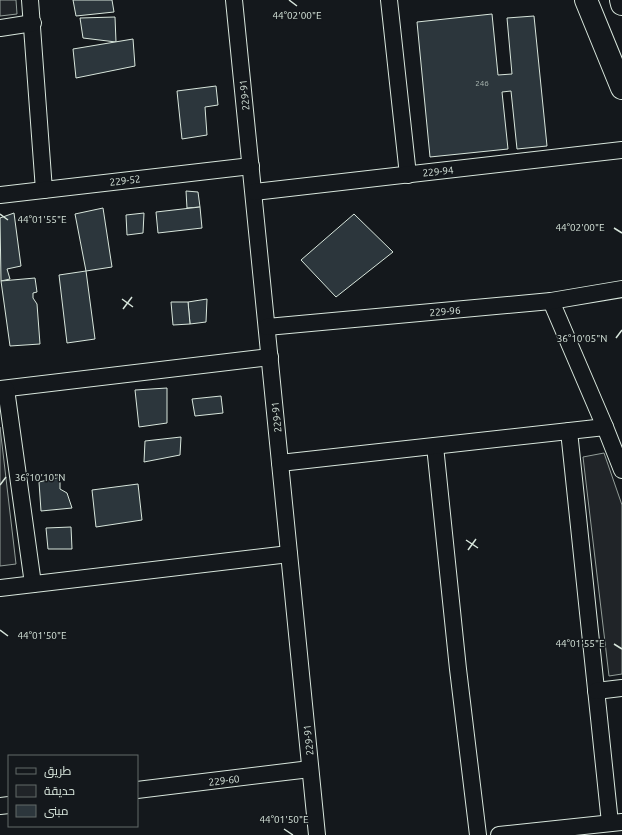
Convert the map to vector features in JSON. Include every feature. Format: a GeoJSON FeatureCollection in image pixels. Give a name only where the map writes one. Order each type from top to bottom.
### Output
{"type":"FeatureCollection","features":[{"type":"Feature","properties":{"kind":"main road"},"geometry":{"type":"LineString","coordinates":[[586,0],[622,88]]}},
{"type":"Feature","properties":{"kind":"main road"},"geometry":{"type":"LineString","coordinates":[[620,0],[622,4]]}},
{"type":"Feature","properties":{"kind":"street"},"geometry":{"type":"LineString","coordinates":[[30,0],[44,190]]}},
{"type":"Feature","properties":{"kind":"street","name":"229-91"},"geometry":{"type":"LineString","coordinates":[[234,0],[268,327],[317,835]]}},
{"type":"Feature","properties":{"kind":"street"},"geometry":{"type":"LineString","coordinates":[[389,0],[408,175]]}},
{"type":"Feature","properties":{"kind":"street"},"geometry":{"type":"LineString","coordinates":[[0,28],[32,23]]}},
{"type":"Feature","properties":{"kind":"street","name":"229-94"},"geometry":{"type":"LineString","coordinates":[[254,192],[622,150]]}},
{"type":"Feature","properties":{"kind":"street","name":"229-52"},"geometry":{"type":"LineString","coordinates":[[0,195],[251,166]]}},
{"type":"Feature","properties":{"kind":"street","name":"229-96"},"geometry":{"type":"LineString","coordinates":[[268,327],[551,301],[622,289]]}},
{"type":"Feature","properties":{"kind":"street"},"geometry":{"type":"LineString","coordinates":[[551,301],[622,470]]}},
{"type":"Feature","properties":{"kind":"street"},"geometry":{"type":"LineString","coordinates":[[33,584],[3,389],[270,357]]}},
{"type":"Feature","properties":{"kind":"street"},"geometry":{"type":"LineString","coordinates":[[280,463],[605,427]]}},
{"type":"Feature","properties":{"kind":"street"},"geometry":{"type":"LineString","coordinates":[[499,835],[616,823],[596,691],[570,431]]}},
{"type":"Feature","properties":{"kind":"street"},"geometry":{"type":"LineString","coordinates":[[435,446],[458,669],[478,835]]}},
{"type":"Feature","properties":{"kind":"street"},"geometry":{"type":"LineString","coordinates":[[0,588],[289,554]]}},
{"type":"Feature","properties":{"kind":"street"},"geometry":{"type":"LineString","coordinates":[[596,691],[622,688]]}},
{"type":"Feature","properties":{"kind":"street","name":"229-60"},"geometry":{"type":"LineString","coordinates":[[138,790],[310,769]]}},
{"type":"Feature","properties":{"kind":"green space"},"geometry":{"type":"Polygon","coordinates":[[[0,0],[16,0],[17,14],[0,16],[0,0]]]}},
{"type":"Feature","properties":{"kind":"green space"},"geometry":{"type":"Polygon","coordinates":[[[0,427],[16,564],[0,566],[0,427]]]}},
{"type":"Feature","properties":{"kind":"green space"},"geometry":{"type":"Polygon","coordinates":[[[604,453],[622,505],[622,674],[609,676],[583,457],[604,453]]]}},
{"type":"Feature","properties":{"kind":"building"},"geometry":{"type":"Polygon","coordinates":[[[73,0],[112,0],[114,12],[76,16],[73,0]]]}},
{"type":"Feature","properties":{"kind":"building"},"geometry":{"type":"Polygon","coordinates":[[[492,14],[498,75],[512,74],[507,18],[534,16],[547,146],[517,149],[511,91],[502,92],[508,149],[430,157],[417,22],[492,14]]]}},
{"type":"Feature","properties":{"kind":"building"},"geometry":{"type":"Polygon","coordinates":[[[115,17],[116,42],[83,38],[80,18],[115,17]]]}},
{"type":"Feature","properties":{"kind":"building"},"geometry":{"type":"Polygon","coordinates":[[[133,39],[135,66],[76,78],[73,49],[133,39]]]}},
{"type":"Feature","properties":{"kind":"building"},"geometry":{"type":"Polygon","coordinates":[[[216,86],[218,105],[205,107],[207,135],[182,139],[177,91],[216,86]]]}},
{"type":"Feature","properties":{"kind":"building"},"geometry":{"type":"Polygon","coordinates":[[[186,191],[198,192],[200,207],[187,208],[186,191]]]}},
{"type":"Feature","properties":{"kind":"building"},"geometry":{"type":"Polygon","coordinates":[[[200,207],[202,228],[158,233],[156,212],[200,207]]]}},
{"type":"Feature","properties":{"kind":"building"},"geometry":{"type":"Polygon","coordinates":[[[103,208],[112,267],[86,271],[75,214],[103,208]]]}},
{"type":"Feature","properties":{"kind":"building"},"geometry":{"type":"Polygon","coordinates":[[[14,213],[21,266],[7,269],[10,279],[1,281],[0,218],[14,213]]]}},
{"type":"Feature","properties":{"kind":"building"},"geometry":{"type":"Polygon","coordinates":[[[144,213],[143,233],[127,235],[126,215],[144,213]]]}},
{"type":"Feature","properties":{"kind":"building"},"geometry":{"type":"Polygon","coordinates":[[[354,214],[393,252],[336,297],[301,260],[354,214]]]}},
{"type":"Feature","properties":{"kind":"building"},"geometry":{"type":"Polygon","coordinates":[[[86,271],[95,339],[67,343],[59,275],[86,271]]]}},
{"type":"Feature","properties":{"kind":"building"},"geometry":{"type":"Polygon","coordinates":[[[35,278],[37,292],[33,293],[33,298],[37,304],[40,344],[10,346],[1,281],[35,278]]]}},
{"type":"Feature","properties":{"kind":"building"},"geometry":{"type":"Polygon","coordinates":[[[207,299],[206,322],[190,324],[188,302],[207,299]]]}},
{"type":"Feature","properties":{"kind":"building"},"geometry":{"type":"Polygon","coordinates":[[[171,302],[188,302],[190,324],[173,325],[171,302]]]}},
{"type":"Feature","properties":{"kind":"building"},"geometry":{"type":"Polygon","coordinates":[[[167,388],[167,423],[139,427],[135,390],[167,388]]]}},
{"type":"Feature","properties":{"kind":"building"},"geometry":{"type":"Polygon","coordinates":[[[221,396],[223,413],[195,416],[192,399],[221,396]]]}},
{"type":"Feature","properties":{"kind":"building"},"geometry":{"type":"Polygon","coordinates":[[[181,437],[180,455],[144,462],[145,441],[181,437]]]}},
{"type":"Feature","properties":{"kind":"building"},"geometry":{"type":"Polygon","coordinates":[[[60,477],[60,489],[67,493],[72,508],[41,511],[39,482],[60,477]]]}},
{"type":"Feature","properties":{"kind":"building"},"geometry":{"type":"Polygon","coordinates":[[[138,484],[142,520],[96,527],[92,490],[138,484]]]}},
{"type":"Feature","properties":{"kind":"building"},"geometry":{"type":"Polygon","coordinates":[[[71,527],[72,549],[48,549],[46,528],[71,527]]]}}]}
